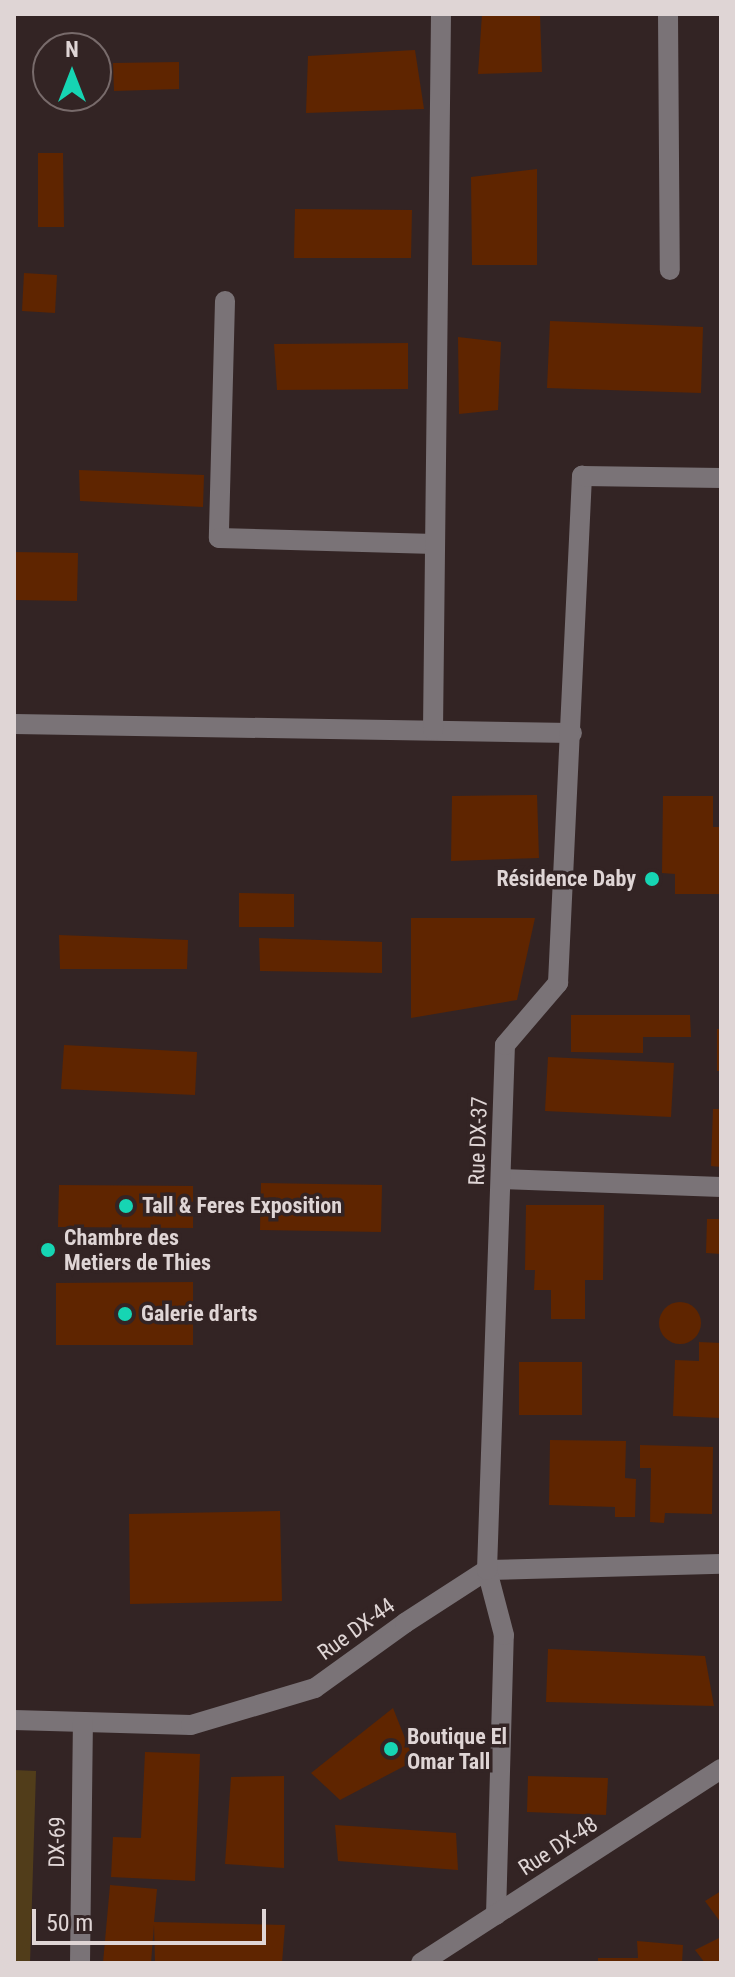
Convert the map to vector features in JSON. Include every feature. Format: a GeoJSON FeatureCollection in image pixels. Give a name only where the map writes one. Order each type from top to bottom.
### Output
{"type":"FeatureCollection","features":[{"type":"Feature","properties":{"kind":"street"},"geometry":{"type":"LineString","coordinates":[[433,730],[441,14]]}},
{"type":"Feature","properties":{"kind":"street"},"geometry":{"type":"LineString","coordinates":[[668,14],[670,270]]}},
{"type":"Feature","properties":{"kind":"street"},"geometry":{"type":"LineString","coordinates":[[225,301],[219,538],[435,544]]}},
{"type":"Feature","properties":{"kind":"street","name":"Rue DX-37"},"geometry":{"type":"LineString","coordinates":[[496,1915],[504,1635],[487,1570],[505,1045],[558,983],[582,476],[721,478]]}},
{"type":"Feature","properties":{"kind":"street"},"geometry":{"type":"LineString","coordinates":[[14,724],[572,733]]}},
{"type":"Feature","properties":{"kind":"street"},"geometry":{"type":"LineString","coordinates":[[501,1179],[721,1187]]}},
{"type":"Feature","properties":{"kind":"street"},"geometry":{"type":"LineString","coordinates":[[487,1570],[721,1564]]}},
{"type":"Feature","properties":{"kind":"street","name":"Rue DX-44"},"geometry":{"type":"LineString","coordinates":[[14,1720],[191,1725],[315,1688],[405,1623],[487,1570]]}},
{"type":"Feature","properties":{"kind":"street","name":"DX-69"},"geometry":{"type":"LineString","coordinates":[[80,1963],[83,1722]]}},
{"type":"Feature","properties":{"kind":"street","name":"Rue DX-48"},"geometry":{"type":"LineString","coordinates":[[421,1963],[721,1769]]}},
{"type":"Feature","properties":{"kind":"shaded area"},"geometry":{"type":"Polygon","coordinates":[[[14,1770],[36,1771],[30,1963],[14,1963],[14,1770]]]}},
{"type":"Feature","properties":{"kind":"building"},"geometry":{"type":"Polygon","coordinates":[[[482,14],[540,14],[542,72],[478,74],[482,14]]]}},
{"type":"Feature","properties":{"kind":"building"},"geometry":{"type":"Polygon","coordinates":[[[415,50],[424,109],[306,113],[308,56],[415,50]]]}},
{"type":"Feature","properties":{"kind":"building"},"geometry":{"type":"Polygon","coordinates":[[[179,62],[179,89],[114,91],[113,63],[179,62]]]}},
{"type":"Feature","properties":{"kind":"building"},"geometry":{"type":"Polygon","coordinates":[[[38,153],[63,153],[64,227],[38,227],[38,153]]]}},
{"type":"Feature","properties":{"kind":"building"},"geometry":{"type":"Polygon","coordinates":[[[537,169],[537,265],[472,265],[471,177],[537,169]]]}},
{"type":"Feature","properties":{"kind":"building"},"geometry":{"type":"Polygon","coordinates":[[[295,209],[412,210],[411,258],[294,258],[295,209]]]}},
{"type":"Feature","properties":{"kind":"building"},"geometry":{"type":"Polygon","coordinates":[[[24,273],[57,275],[55,313],[22,311],[24,273]]]}},
{"type":"Feature","properties":{"kind":"building"},"geometry":{"type":"Polygon","coordinates":[[[550,321],[703,327],[701,393],[547,388],[550,321]]]}},
{"type":"Feature","properties":{"kind":"building"},"geometry":{"type":"Polygon","coordinates":[[[458,337],[501,342],[498,410],[459,414],[458,337]]]}},
{"type":"Feature","properties":{"kind":"building"},"geometry":{"type":"Polygon","coordinates":[[[408,343],[408,389],[277,390],[274,344],[408,343]]]}},
{"type":"Feature","properties":{"kind":"building"},"geometry":{"type":"Polygon","coordinates":[[[79,470],[204,475],[203,507],[80,501],[79,470]]]}},
{"type":"Feature","properties":{"kind":"building"},"geometry":{"type":"Polygon","coordinates":[[[14,552],[78,553],[77,601],[14,600],[14,552]]]}},
{"type":"Feature","properties":{"kind":"building"},"geometry":{"type":"Polygon","coordinates":[[[537,795],[539,858],[451,861],[452,796],[537,795]]]}},
{"type":"Feature","properties":{"kind":"building"},"geometry":{"type":"Polygon","coordinates":[[[663,796],[713,796],[713,827],[721,827],[721,894],[675,894],[675,874],[662,873],[663,796]]]}},
{"type":"Feature","properties":{"kind":"building"},"geometry":{"type":"Polygon","coordinates":[[[239,893],[294,894],[294,927],[239,927],[239,893]]]}},
{"type":"Feature","properties":{"kind":"building"},"geometry":{"type":"Polygon","coordinates":[[[411,918],[535,918],[517,1000],[411,1018],[411,918]]]}},
{"type":"Feature","properties":{"kind":"building"},"geometry":{"type":"Polygon","coordinates":[[[59,935],[188,940],[187,969],[60,969],[59,935]]]}},
{"type":"Feature","properties":{"kind":"building"},"geometry":{"type":"Polygon","coordinates":[[[259,938],[382,942],[382,973],[260,971],[259,938]]]}},
{"type":"Feature","properties":{"kind":"building"},"geometry":{"type":"Polygon","coordinates":[[[571,1015],[690,1015],[691,1037],[643,1037],[643,1053],[571,1052],[571,1015]]]}},
{"type":"Feature","properties":{"kind":"building"},"geometry":{"type":"Polygon","coordinates":[[[717,1029],[721,1029],[721,1071],[717,1071],[717,1029]]]}},
{"type":"Feature","properties":{"kind":"building"},"geometry":{"type":"Polygon","coordinates":[[[64,1045],[197,1052],[195,1095],[61,1089],[64,1045]]]}},
{"type":"Feature","properties":{"kind":"building"},"geometry":{"type":"Polygon","coordinates":[[[548,1057],[674,1063],[671,1117],[545,1111],[548,1057]]]}},
{"type":"Feature","properties":{"kind":"building"},"geometry":{"type":"Polygon","coordinates":[[[713,1109],[721,1109],[721,1167],[711,1166],[713,1109]]]}},
{"type":"Feature","properties":{"kind":"building"},"geometry":{"type":"Polygon","coordinates":[[[261,1183],[382,1185],[381,1232],[260,1230],[261,1183]]]}},
{"type":"Feature","properties":{"kind":"building","name":"Tall & Feres Exposition"},"geometry":{"type":"Polygon","coordinates":[[[59,1185],[193,1186],[193,1228],[58,1227],[59,1185]]]}},
{"type":"Feature","properties":{"kind":"building"},"geometry":{"type":"Polygon","coordinates":[[[526,1205],[604,1205],[603,1280],[585,1280],[585,1319],[551,1319],[551,1290],[534,1290],[535,1270],[525,1270],[526,1205]]]}},
{"type":"Feature","properties":{"kind":"building"},"geometry":{"type":"Polygon","coordinates":[[[707,1219],[721,1219],[721,1254],[706,1253],[707,1219]]]}},
{"type":"Feature","properties":{"kind":"building","name":"Galerie d'arts"},"geometry":{"type":"Polygon","coordinates":[[[193,1282],[193,1345],[56,1345],[56,1283],[193,1282]]]}},
{"type":"Feature","properties":{"kind":"building"},"geometry":{"type":"Polygon","coordinates":[[[680,1302],[695,1308],[701,1323],[695,1338],[680,1344],[665,1338],[659,1323],[665,1308],[680,1302]]]}},
{"type":"Feature","properties":{"kind":"building"},"geometry":{"type":"Polygon","coordinates":[[[699,1342],[721,1343],[721,1418],[673,1416],[675,1360],[699,1361],[699,1342]]]}},
{"type":"Feature","properties":{"kind":"building"},"geometry":{"type":"Polygon","coordinates":[[[519,1362],[582,1362],[582,1415],[519,1415],[519,1362]]]}},
{"type":"Feature","properties":{"kind":"building"},"geometry":{"type":"Polygon","coordinates":[[[550,1440],[626,1441],[625,1478],[636,1479],[635,1517],[615,1517],[615,1507],[549,1505],[550,1440]]]}},
{"type":"Feature","properties":{"kind":"building"},"geometry":{"type":"Polygon","coordinates":[[[640,1445],[713,1447],[712,1514],[665,1513],[664,1523],[650,1522],[651,1468],[640,1468],[640,1445]]]}},
{"type":"Feature","properties":{"kind":"building"},"geometry":{"type":"Polygon","coordinates":[[[280,1511],[282,1601],[130,1604],[129,1514],[280,1511]]]}},
{"type":"Feature","properties":{"kind":"building"},"geometry":{"type":"Polygon","coordinates":[[[548,1649],[705,1656],[714,1706],[546,1702],[548,1649]]]}},
{"type":"Feature","properties":{"kind":"building"},"geometry":{"type":"Polygon","coordinates":[[[393,1708],[414,1761],[340,1800],[311,1773],[393,1708]]]}},
{"type":"Feature","properties":{"kind":"building"},"geometry":{"type":"Polygon","coordinates":[[[145,1752],[200,1754],[195,1881],[111,1877],[113,1837],[141,1838],[145,1752]]]}},
{"type":"Feature","properties":{"kind":"building"},"geometry":{"type":"Polygon","coordinates":[[[284,1776],[284,1868],[225,1864],[231,1777],[284,1776]]]}},
{"type":"Feature","properties":{"kind":"building"},"geometry":{"type":"Polygon","coordinates":[[[528,1776],[608,1778],[606,1815],[527,1812],[528,1776]]]}},
{"type":"Feature","properties":{"kind":"building"},"geometry":{"type":"Polygon","coordinates":[[[335,1825],[456,1833],[458,1870],[338,1861],[335,1825]]]}},
{"type":"Feature","properties":{"kind":"building"},"geometry":{"type":"Polygon","coordinates":[[[110,1885],[157,1889],[154,1922],[285,1925],[282,1963],[155,1963],[154,1925],[151,1963],[103,1963],[110,1885]]]}},
{"type":"Feature","properties":{"kind":"building"},"geometry":{"type":"Polygon","coordinates":[[[721,1891],[721,1923],[705,1901],[721,1891]]]}},
{"type":"Feature","properties":{"kind":"building"},"geometry":{"type":"Polygon","coordinates":[[[719,1938],[721,1963],[705,1963],[695,1950],[719,1938]]]}},
{"type":"Feature","properties":{"kind":"building"},"geometry":{"type":"Polygon","coordinates":[[[637,1941],[683,1945],[682,1963],[598,1963],[598,1958],[638,1958],[637,1941]]]}},
{"type":"Feature","properties":{"kind":"place","name":"Résidence Daby"},"geometry":{"type":"Point","coordinates":[652,879]}},
{"type":"Feature","properties":{"kind":"place","name":"Tall & Feres Exposition"},"geometry":{"type":"Point","coordinates":[126,1206]}},
{"type":"Feature","properties":{"kind":"place","name":"Chambre des Metiers de Thies"},"geometry":{"type":"Point","coordinates":[48,1250]}},
{"type":"Feature","properties":{"kind":"place","name":"Galerie d'arts"},"geometry":{"type":"Point","coordinates":[125,1314]}},
{"type":"Feature","properties":{"kind":"place","name":"Boutique El Omar Tall"},"geometry":{"type":"Point","coordinates":[391,1749]}}]}
